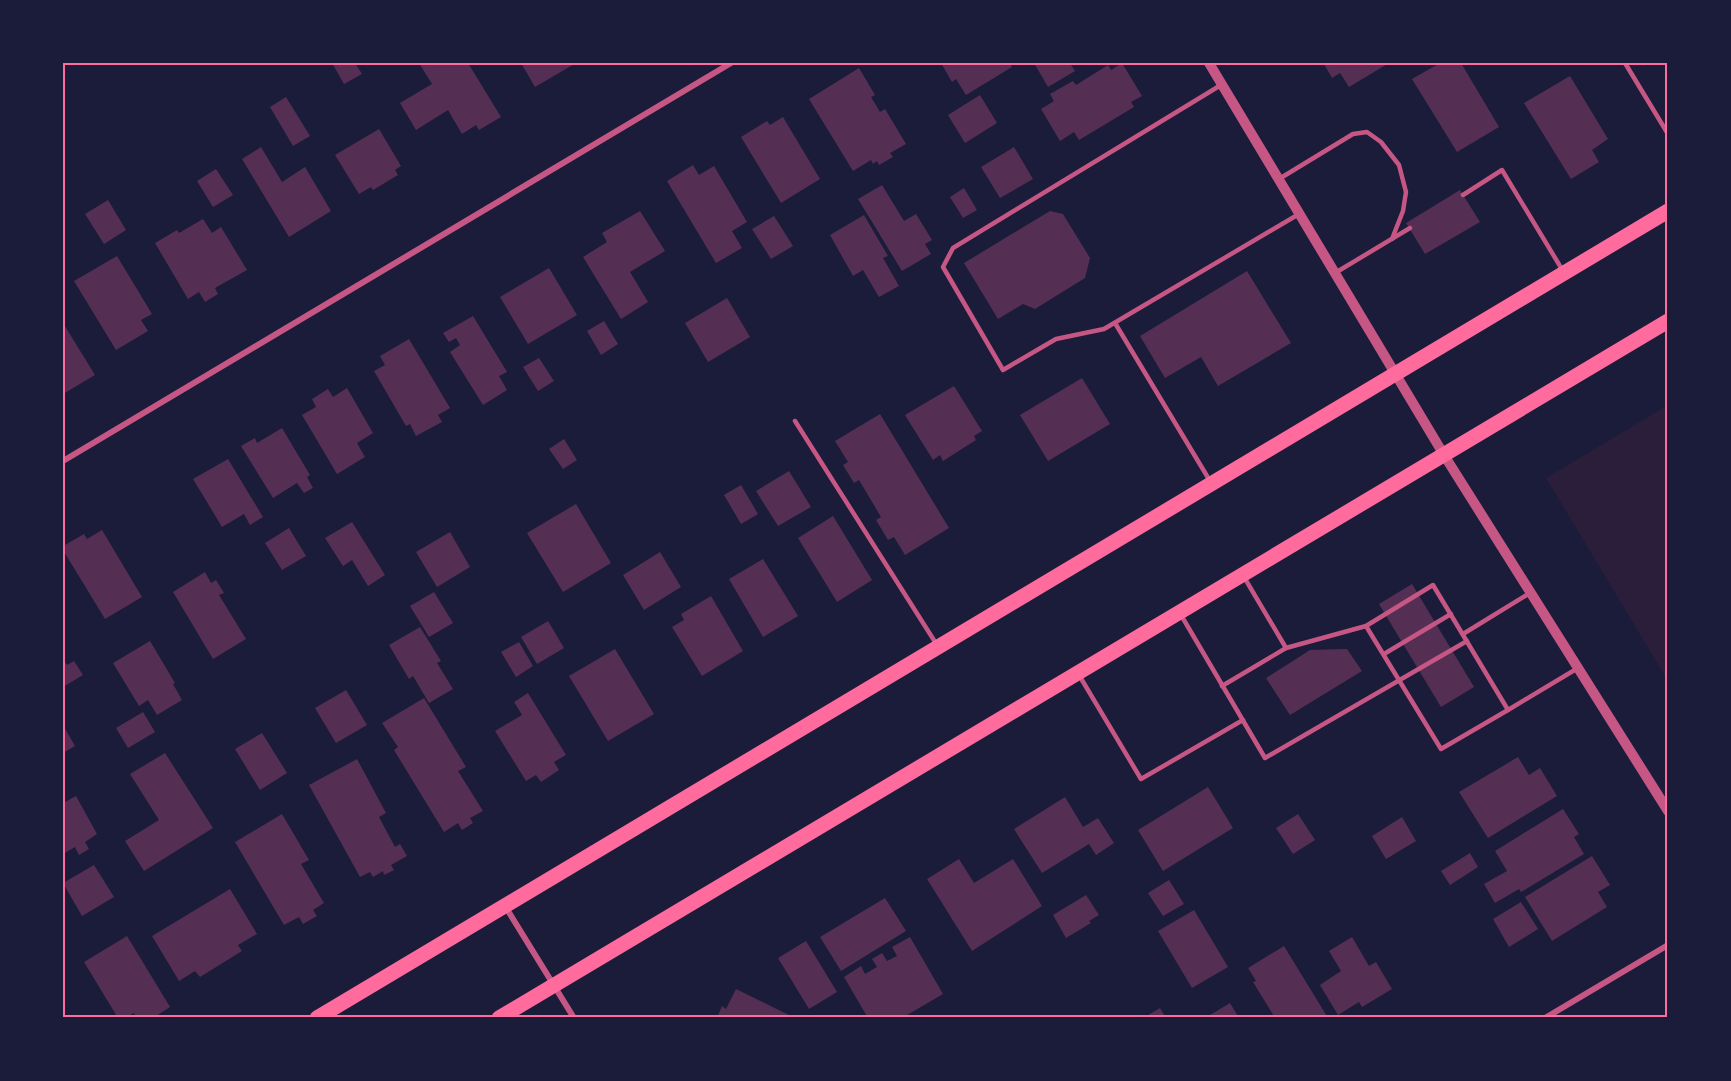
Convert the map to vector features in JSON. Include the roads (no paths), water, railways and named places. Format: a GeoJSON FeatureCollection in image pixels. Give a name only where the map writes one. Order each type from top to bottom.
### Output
{"type":"FeatureCollection","features":[{"type":"Feature","properties":{"kind":"main road"},"geometry":{"type":"LineString","coordinates":[[317,1018],[1668,211]]}},
{"type":"Feature","properties":{"kind":"main road"},"geometry":{"type":"LineString","coordinates":[[499,1018],[1668,321]]}},
{"type":"Feature","properties":{"kind":"street"},"geometry":{"type":"LineString","coordinates":[[63,461],[730,63]]}},
{"type":"Feature","properties":{"kind":"street"},"geometry":{"type":"LineString","coordinates":[[1209,63],[1443,455],[1668,811]]}},
{"type":"Feature","properties":{"kind":"street"},"geometry":{"type":"LineString","coordinates":[[505,905],[574,1018]]}},
{"type":"Feature","properties":{"kind":"street"},"geometry":{"type":"LineString","coordinates":[[1545,1018],[1668,945]]}},
{"type":"Feature","properties":{"kind":"lane"},"geometry":{"type":"LineString","coordinates":[[1625,63],[1668,134]]}},
{"type":"Feature","properties":{"kind":"lane"},"geometry":{"type":"LineString","coordinates":[[1222,85],[953,248],[943,267],[1003,370],[1056,339],[1104,329],[1299,214]]}},
{"type":"Feature","properties":{"kind":"lane"},"geometry":{"type":"LineString","coordinates":[[1279,179],[1353,134],[1367,132],[1381,142],[1399,165],[1406,192],[1403,211],[1392,239]]}},
{"type":"Feature","properties":{"kind":"lane"},"geometry":{"type":"LineString","coordinates":[[1463,195],[1502,170],[1564,273]]}},
{"type":"Feature","properties":{"kind":"lane"},"geometry":{"type":"LineString","coordinates":[[1335,273],[1410,228]]}},
{"type":"Feature","properties":{"kind":"lane"},"geometry":{"type":"LineString","coordinates":[[1114,323],[1212,484]]}},
{"type":"Feature","properties":{"kind":"lane"},"geometry":{"type":"LineString","coordinates":[[795,421],[938,647]]}},
{"type":"Feature","properties":{"kind":"lane"},"geometry":{"type":"LineString","coordinates":[[1243,575],[1286,648]]}},
{"type":"Feature","properties":{"kind":"lane"},"geometry":{"type":"LineString","coordinates":[[1222,686],[1286,648],[1366,626],[1433,585],[1508,710]]}},
{"type":"Feature","properties":{"kind":"lane"},"geometry":{"type":"LineString","coordinates":[[1463,634],[1530,593]]}},
{"type":"Feature","properties":{"kind":"lane"},"geometry":{"type":"LineString","coordinates":[[1179,613],[1265,758],[1467,641]]}},
{"type":"Feature","properties":{"kind":"lane"},"geometry":{"type":"LineString","coordinates":[[1384,654],[1451,614]]}},
{"type":"Feature","properties":{"kind":"lane"},"geometry":{"type":"LineString","coordinates":[[1366,626],[1441,749],[1578,668]]}},
{"type":"Feature","properties":{"kind":"lane"},"geometry":{"type":"LineString","coordinates":[[1078,673],[1141,779],[1243,720]]}}]}
